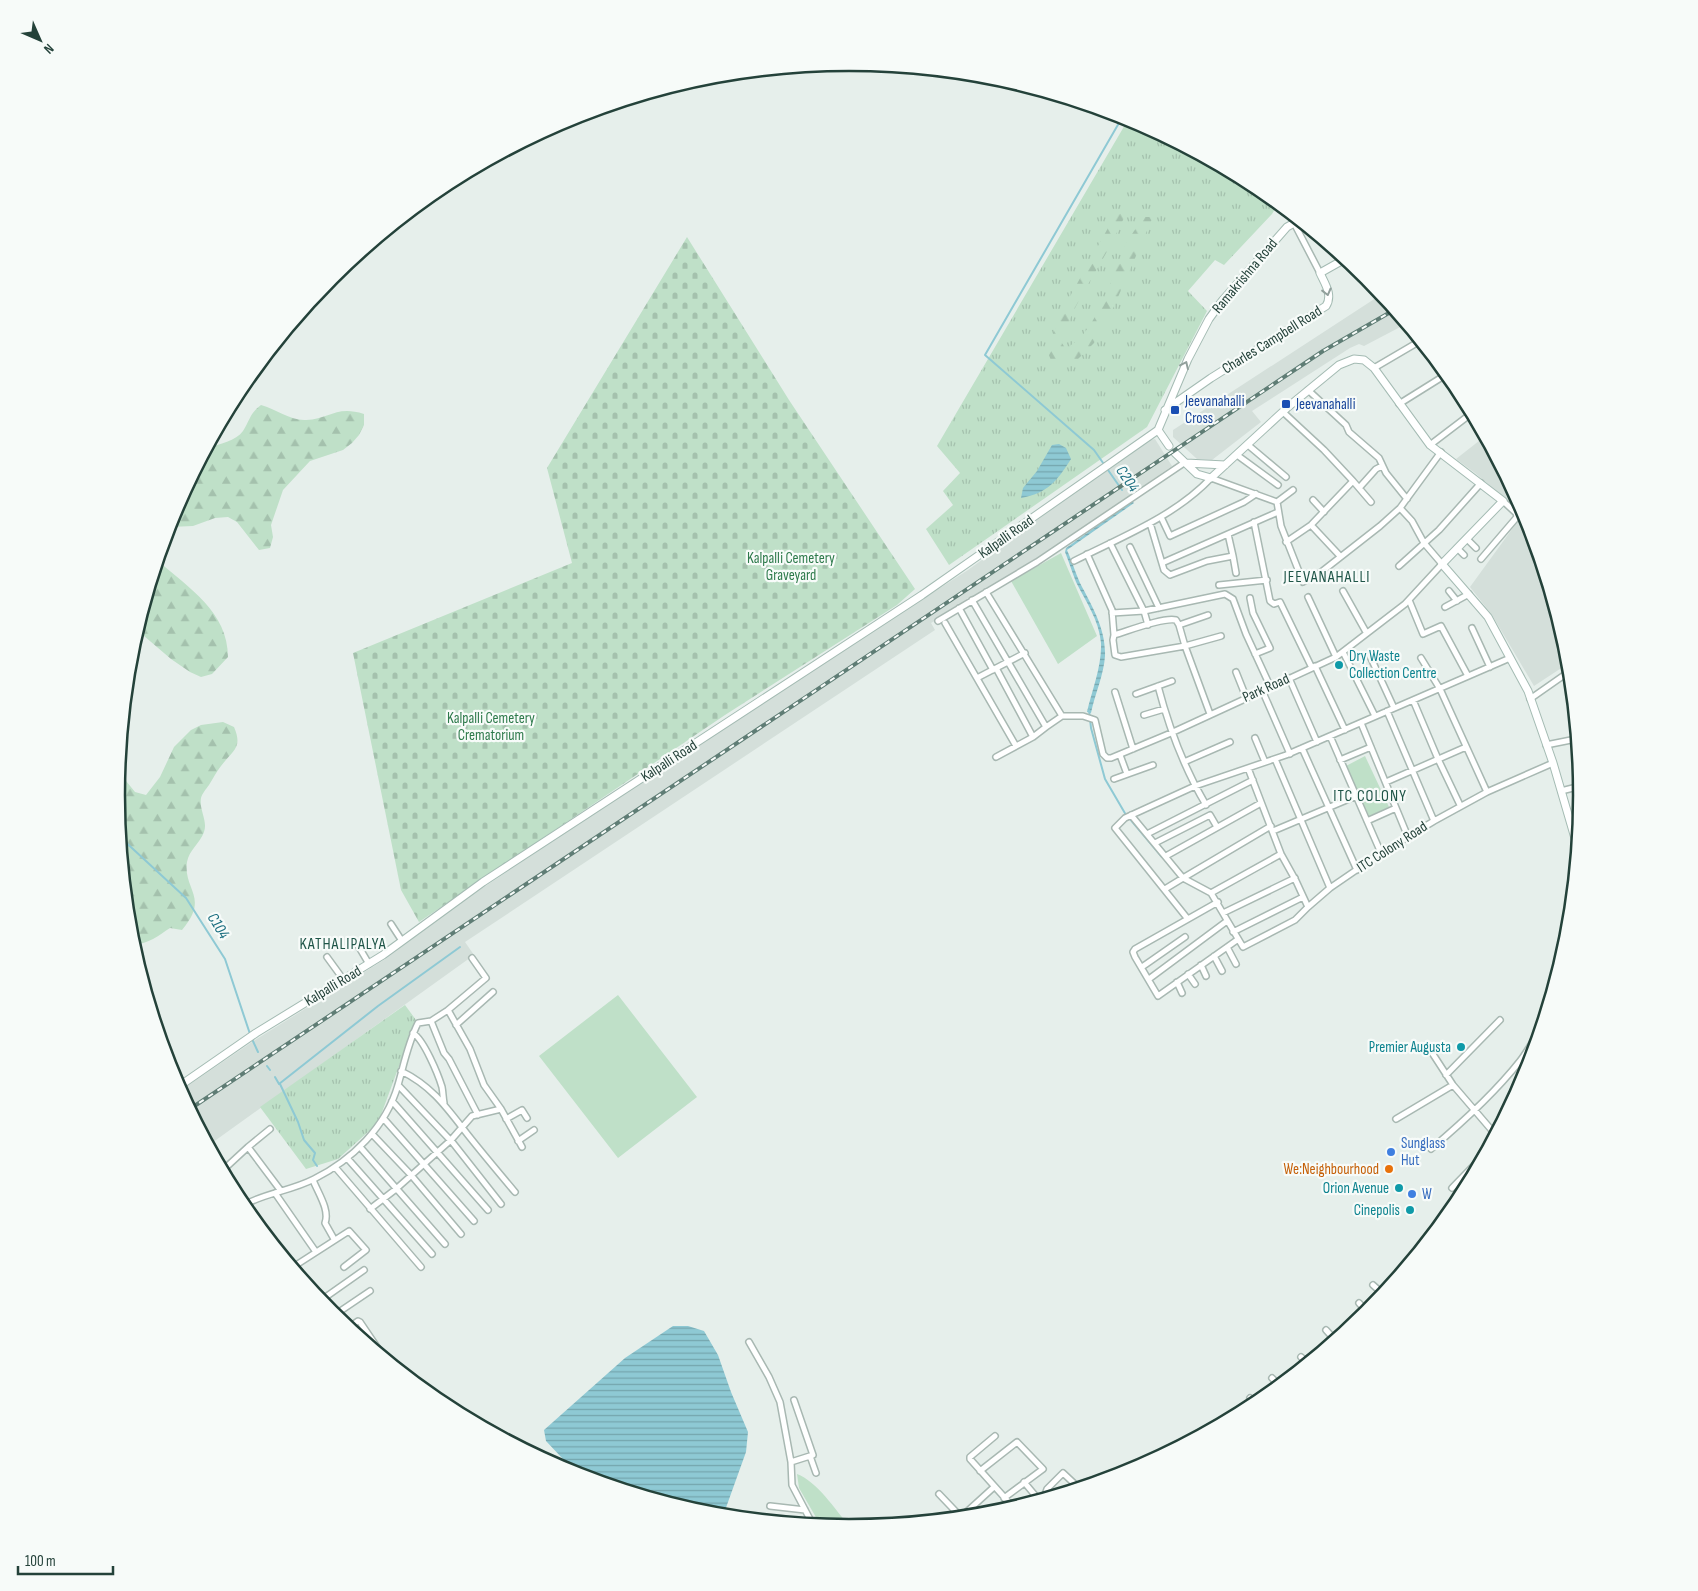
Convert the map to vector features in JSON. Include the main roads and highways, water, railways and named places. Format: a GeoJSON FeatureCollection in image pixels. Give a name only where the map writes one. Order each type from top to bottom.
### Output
{"type":"FeatureCollection","features":[{"type":"Feature","properties":{"kind":"water"},"geometry":{"type":"Polygon","coordinates":[[[1059,444],[1066,448],[1071,459],[1066,467],[1051,485],[1038,493],[1021,498],[1023,488],[1037,471],[1052,445],[1059,444]]]}},
{"type":"Feature","properties":{"kind":"water"},"geometry":{"type":"Polygon","coordinates":[[[1132,501],[1134,503],[1067,550],[1101,627],[1105,646],[1103,670],[1091,713],[1087,712],[1100,660],[1100,635],[1095,619],[1076,582],[1065,552],[1066,548],[1132,501]]]}},
{"type":"Feature","properties":{"kind":"water"},"geometry":{"type":"Polygon","coordinates":[[[673,1326],[688,1326],[704,1331],[718,1355],[748,1432],[746,1452],[726,1509],[662,1495],[572,1465],[566,1462],[546,1441],[544,1430],[625,1358],[673,1326]]]}},
{"type":"Feature","properties":{"kind":"waterway","name":"C204"},"geometry":{"type":"LineString","coordinates":[[1119,123],[985,355],[1094,450],[1122,490]]}},
{"type":"Feature","properties":{"kind":"waterway","name":"C204"},"geometry":{"type":"LineString","coordinates":[[1089,710],[1091,728],[1105,779],[1126,815]]}},
{"type":"Feature","properties":{"kind":"waterway","name":"C204"},"geometry":{"type":"LineString","coordinates":[[1130,819],[1162,857]]}},
{"type":"Feature","properties":{"kind":"waterway","name":"C104"},"geometry":{"type":"LineString","coordinates":[[126,843],[186,898],[225,959],[250,1034]]}},
{"type":"Feature","properties":{"kind":"waterway"},"geometry":{"type":"LineString","coordinates":[[275,1077],[279,1084],[378,1006],[460,947]]}},
{"type":"Feature","properties":{"kind":"waterway","name":"C104"},"geometry":{"type":"LineString","coordinates":[[252,1039],[258,1052]]}},
{"type":"Feature","properties":{"kind":"waterway","name":"C104"},"geometry":{"type":"LineString","coordinates":[[267,1066],[270,1070]]}},
{"type":"Feature","properties":{"kind":"waterway","name":"C104"},"geometry":{"type":"LineString","coordinates":[[280,1084],[298,1122],[304,1140],[315,1153],[313,1160],[317,1166]]}},
{"type":"Feature","properties":{"kind":"railway"},"geometry":{"type":"LineString","coordinates":[[195,1106],[1323,351],[1389,313]]}},
{"type":"Feature","properties":{"kind":"place","name":"Jeevanahalli"},"geometry":{"type":"Point","coordinates":[1286,404]}},
{"type":"Feature","properties":{"kind":"place","name":"Jeevanahalli Cross"},"geometry":{"type":"Point","coordinates":[1175,410]}},
{"type":"Feature","properties":{"kind":"place","name":"Dry Waste Collection Centre"},"geometry":{"type":"Point","coordinates":[1339,665]}},
{"type":"Feature","properties":{"kind":"place","name":"Premier Augusta"},"geometry":{"type":"Point","coordinates":[1461,1047]}},
{"type":"Feature","properties":{"kind":"place","name":"Sunglass Hut"},"geometry":{"type":"Point","coordinates":[1391,1152]}},
{"type":"Feature","properties":{"kind":"place","name":"We:Neighbourhood"},"geometry":{"type":"Point","coordinates":[1389,1169]}},
{"type":"Feature","properties":{"kind":"place","name":"Orion Avenue"},"geometry":{"type":"Point","coordinates":[1399,1188]}},
{"type":"Feature","properties":{"kind":"place","name":"W"},"geometry":{"type":"Point","coordinates":[1412,1194]}},
{"type":"Feature","properties":{"kind":"place","name":"Cinepolis"},"geometry":{"type":"Point","coordinates":[1410,1210]}},
{"type":"Feature","properties":{"kind":"district","name":"JEEVANAHALLI"},"geometry":{"type":"Point","coordinates":[1327,577]}},
{"type":"Feature","properties":{"kind":"district","name":"ITC COLONY"},"geometry":{"type":"Point","coordinates":[1370,796]}},
{"type":"Feature","properties":{"kind":"district","name":"KATHALIPALYA"},"geometry":{"type":"Point","coordinates":[343,944]}},
{"type":"Feature","properties":{"kind":"park label","name":"Kalpalli Cemetery Graveyard"},"geometry":{"type":"Point","coordinates":[791,566]}},
{"type":"Feature","properties":{"kind":"park label","name":"Kalpalli Cemetery Crematorium"},"geometry":{"type":"Point","coordinates":[491,726]}}]}
